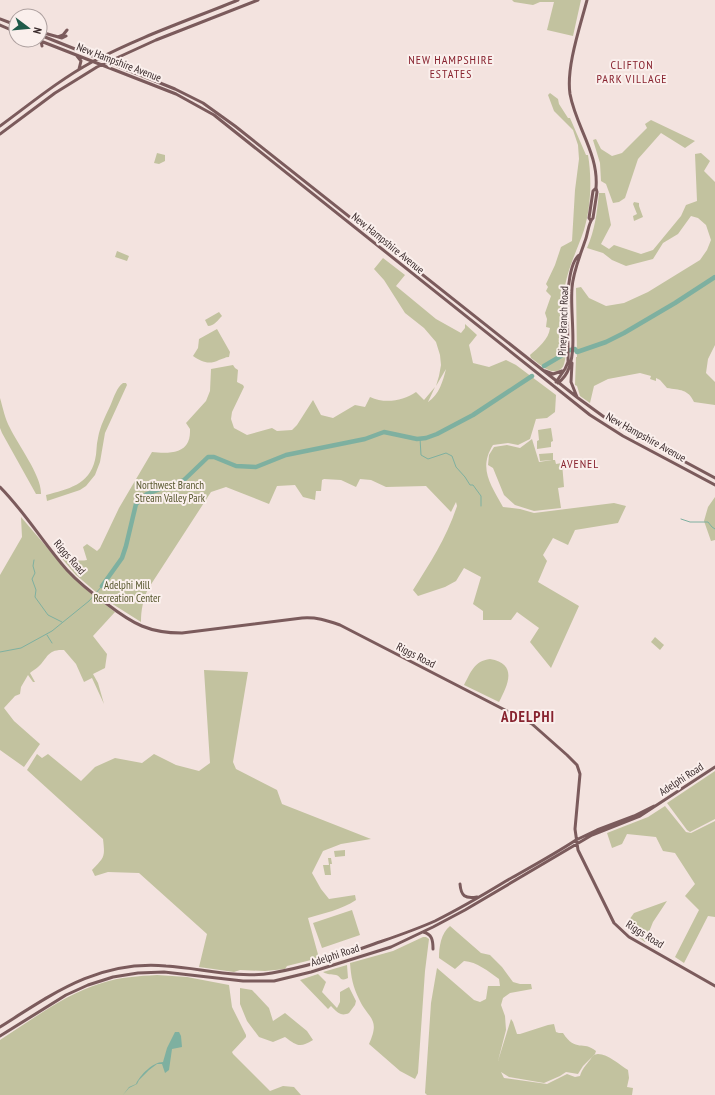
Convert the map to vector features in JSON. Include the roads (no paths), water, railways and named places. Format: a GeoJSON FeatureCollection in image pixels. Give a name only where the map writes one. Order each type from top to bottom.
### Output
{"type":"FeatureCollection","features":[{"type":"Feature","properties":{"kind":"main road"},"geometry":{"type":"LineString","coordinates":[[0,126],[46,92],[93,61],[128,44],[238,0]]}},
{"type":"Feature","properties":{"kind":"main road"},"geometry":{"type":"LineString","coordinates":[[0,134],[55,93],[101,65],[156,40],[258,0]]}},
{"type":"Feature","properties":{"kind":"main road","name":"Piney Branch Road"},"geometry":{"type":"LineString","coordinates":[[557,382],[569,369],[570,349],[568,291],[571,271],[576,258],[580,255],[593,218],[597,192],[595,163],[574,108],[570,91],[572,61],[587,0]]}},
{"type":"Feature","properties":{"kind":"main road"},"geometry":{"type":"LineString","coordinates":[[214,17],[213,15],[216,9]]}},
{"type":"Feature","properties":{"kind":"main road"},"geometry":{"type":"LineString","coordinates":[[58,37],[63,35],[67,30]]}},
{"type":"Feature","properties":{"kind":"main road"},"geometry":{"type":"LineString","coordinates":[[156,40],[159,31]]}},
{"type":"Feature","properties":{"kind":"main road"},"geometry":{"type":"LineString","coordinates":[[48,34],[62,38],[66,36]]}},
{"type":"Feature","properties":{"kind":"main road"},"geometry":{"type":"LineString","coordinates":[[48,36],[53,35]]}},
{"type":"Feature","properties":{"kind":"main road","name":"New Hampshire Avenue"},"geometry":{"type":"LineString","coordinates":[[48,38],[181,92],[220,114],[578,398],[611,422],[715,478]]}},
{"type":"Feature","properties":{"kind":"main road","name":"New Hampshire Avenue"},"geometry":{"type":"LineString","coordinates":[[48,44],[176,94],[194,103],[217,118],[590,415],[613,430],[715,485]]}},
{"type":"Feature","properties":{"kind":"main road"},"geometry":{"type":"LineString","coordinates":[[76,55],[81,61],[78,70]]}},
{"type":"Feature","properties":{"kind":"main road"},"geometry":{"type":"LineString","coordinates":[[570,355],[572,382],[578,398]]}},
{"type":"Feature","properties":{"kind":"main road","name":"Piney Branch Road"},"geometry":{"type":"LineString","coordinates":[[554,387],[565,368],[570,355]]}},
{"type":"Feature","properties":{"kind":"main road"},"geometry":{"type":"LineString","coordinates":[[543,371],[556,374],[565,368]]}},
{"type":"Feature","properties":{"kind":"main road","name":"Riggs Road"},"geometry":{"type":"LineString","coordinates":[[0,487],[19,508],[67,570],[90,592],[134,623],[153,630],[171,633],[193,632],[311,617],[324,619],[340,625],[532,724],[574,762],[579,770],[581,779],[576,822],[576,842],[581,857],[606,910],[618,928],[634,940],[715,986]]}},
{"type":"Feature","properties":{"kind":"main road","name":"Adelphi Road"},"geometry":{"type":"LineString","coordinates":[[0,1027],[56,992],[79,980],[125,967],[150,965],[171,966],[237,975],[273,973],[348,953],[408,932],[440,918],[576,842],[633,820],[651,810],[656,805],[715,767]]}},
{"type":"Feature","properties":{"kind":"main road","name":"Adelphi Road"},"geometry":{"type":"LineString","coordinates":[[0,1036],[66,995],[88,984],[113,977],[138,973],[164,972],[243,981],[274,981],[311,972],[387,948],[423,932],[471,906],[576,842]]}},
{"type":"Feature","properties":{"kind":"main road"},"geometry":{"type":"LineString","coordinates":[[460,884],[461,892],[464,896],[470,898],[479,897]]}},
{"type":"Feature","properties":{"kind":"main road"},"geometry":{"type":"LineString","coordinates":[[423,932],[431,936],[433,940],[433,949]]}},
{"type":"Feature","properties":{"kind":"waterway"},"geometry":{"type":"LineString","coordinates":[[544,366],[566,353],[566,351],[575,349],[577,352],[606,342],[624,333],[715,277]]}},
{"type":"Feature","properties":{"kind":"waterway"},"geometry":{"type":"LineString","coordinates":[[102,586],[122,558],[136,504],[147,494],[184,480],[208,457],[214,457],[236,466],[256,467],[286,455],[365,439],[384,432],[417,439],[426,438],[437,434],[473,415],[532,376]]}},
{"type":"Feature","properties":{"kind":"waterway"},"geometry":{"type":"LineString","coordinates":[[420,438],[421,455],[428,459],[446,453],[452,456],[456,467],[481,496],[481,506]]}},
{"type":"Feature","properties":{"kind":"waterway"},"geometry":{"type":"LineString","coordinates":[[681,519],[690,522],[708,522],[715,529]]}},
{"type":"Feature","properties":{"kind":"waterway"},"geometry":{"type":"LineString","coordinates":[[34,560],[33,566],[35,573],[32,579],[36,590],[35,597],[48,615],[62,622]]}},
{"type":"Feature","properties":{"kind":"waterway"},"geometry":{"type":"LineString","coordinates":[[0,652],[21,648],[52,631],[89,601],[102,586]]}},
{"type":"Feature","properties":{"kind":"waterway"},"geometry":{"type":"LineString","coordinates":[[47,635],[52,643]]}},
{"type":"Feature","properties":{"kind":"district","name":"NEW HAMPSHIRE ESTATES"},"geometry":{"type":"Point","coordinates":[451,66]}},
{"type":"Feature","properties":{"kind":"district","name":"CLIFTON PARK VILLAGE"},"geometry":{"type":"Point","coordinates":[632,71]}},
{"type":"Feature","properties":{"kind":"district","name":"AVENEL"},"geometry":{"type":"Point","coordinates":[580,463]}},
{"type":"Feature","properties":{"kind":"district","name":"ADELPHI"},"geometry":{"type":"Point","coordinates":[528,716]}},
{"type":"Feature","properties":{"kind":"park label","name":"Northwest Branch Stream Valley Park"},"geometry":{"type":"Point","coordinates":[170,491]}},
{"type":"Feature","properties":{"kind":"park label","name":"Adelphi Mill Recreation Center"},"geometry":{"type":"Point","coordinates":[127,591]}}]}
